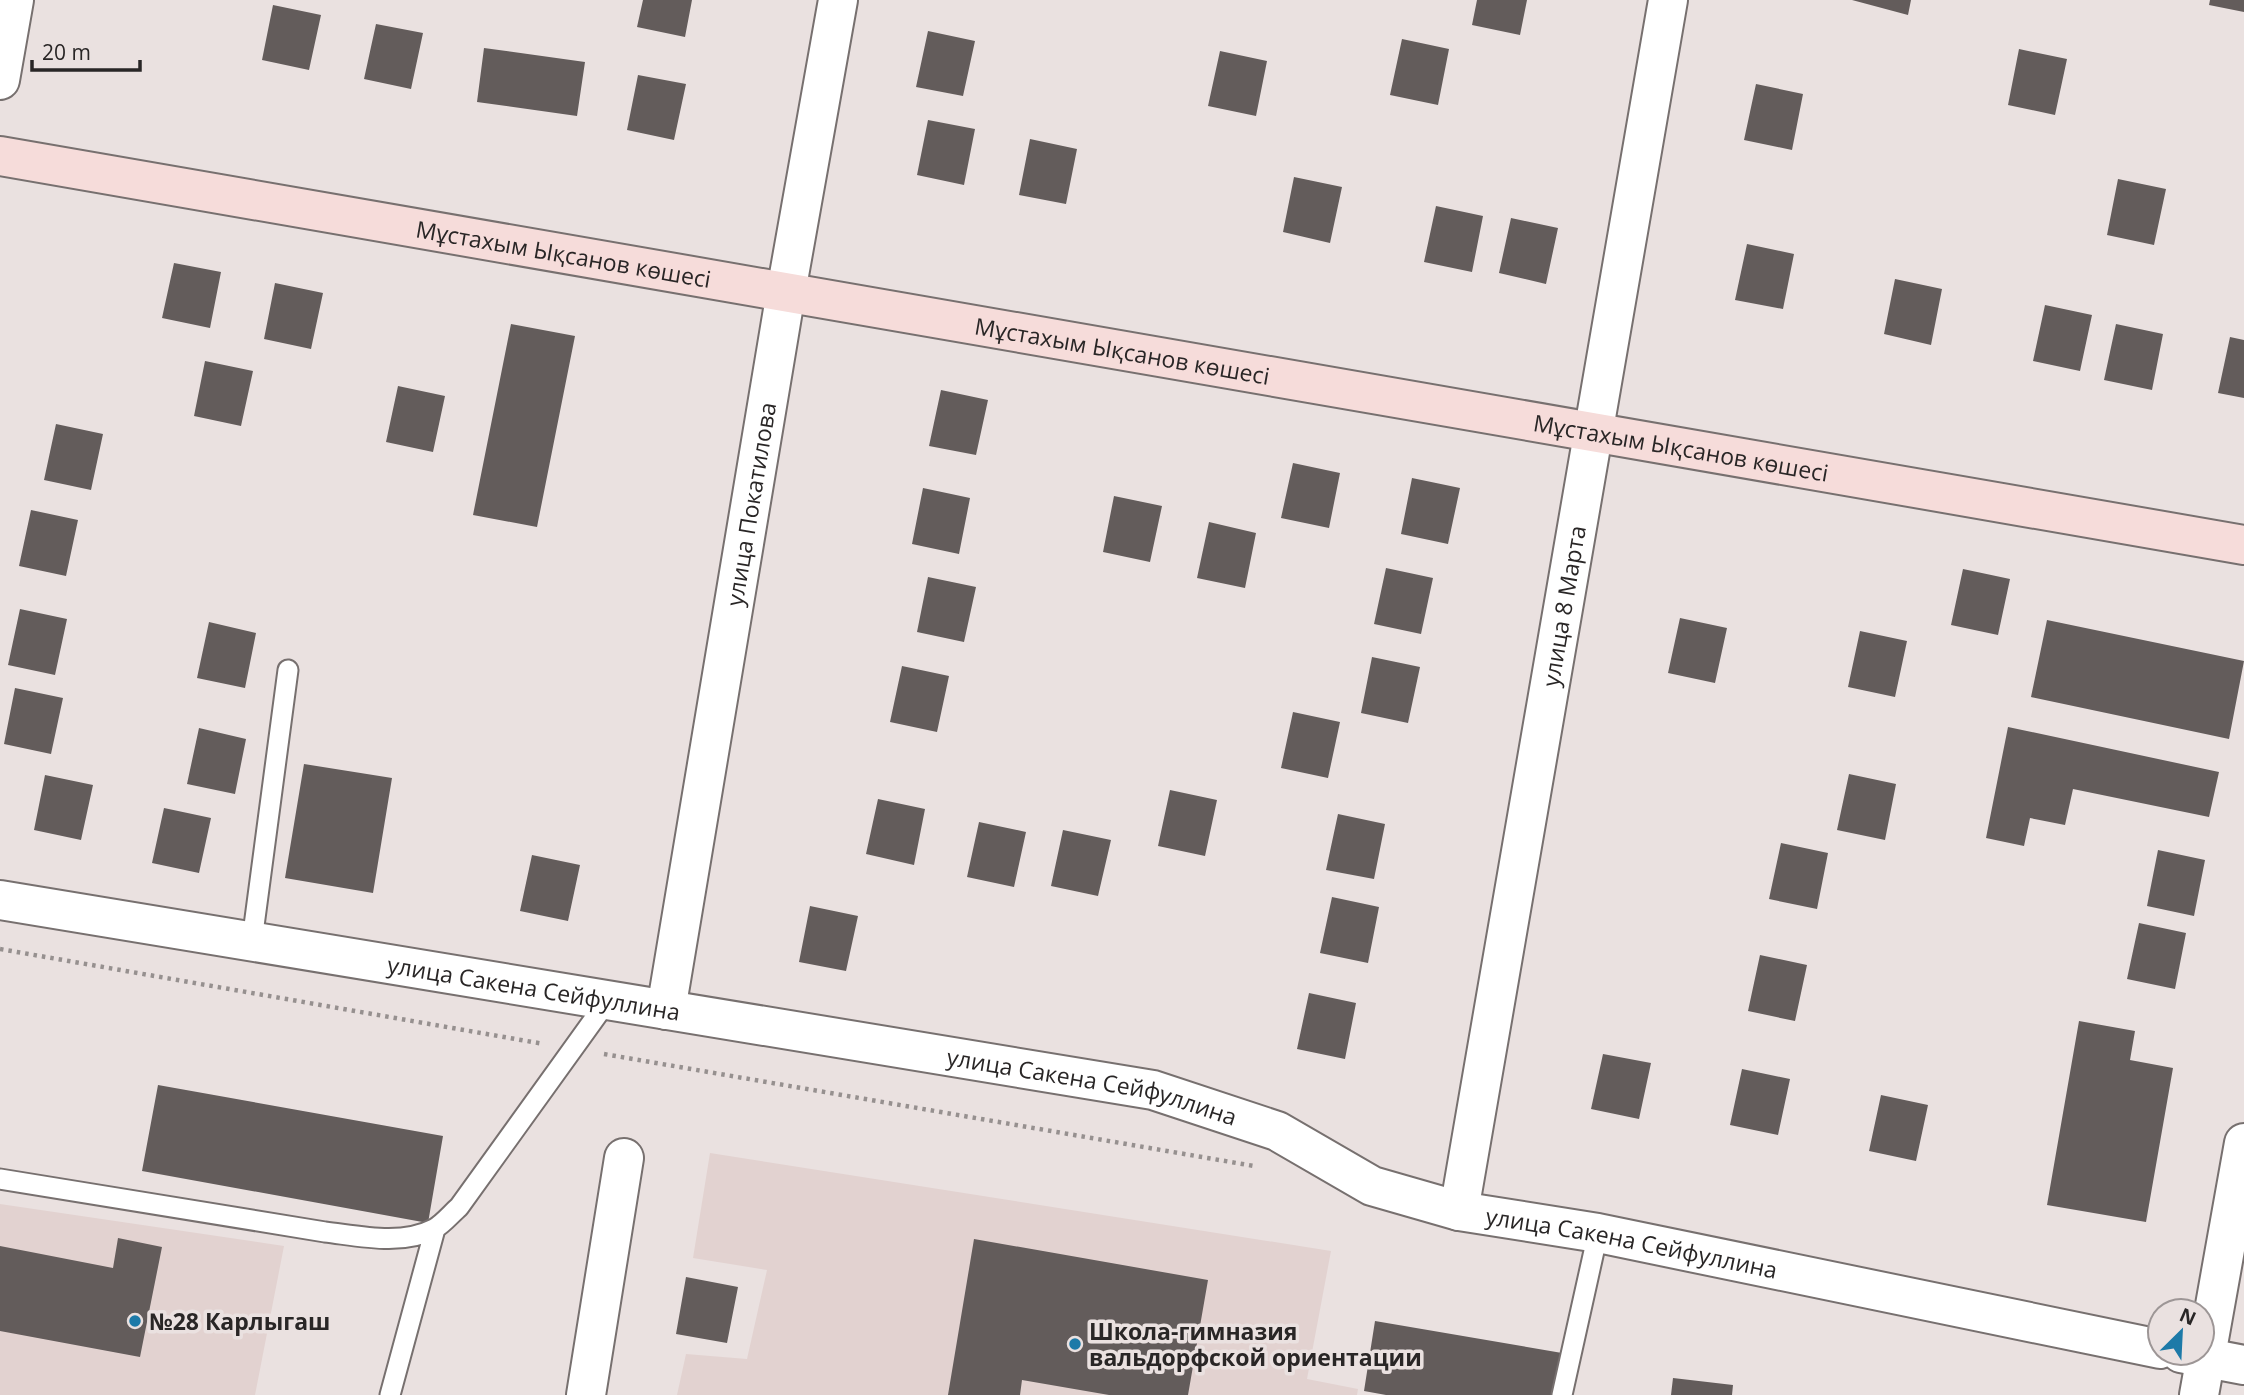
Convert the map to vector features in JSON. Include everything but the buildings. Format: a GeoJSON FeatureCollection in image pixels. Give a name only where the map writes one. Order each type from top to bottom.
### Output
{"type":"FeatureCollection","features":[{"type":"Feature","properties":{"kind":"street"},"geometry":{"type":"LineString","coordinates":[[0,80],[14,0]]}},
{"type":"Feature","properties":{"kind":"street","name":"улица Покатилова"},"geometry":{"type":"LineString","coordinates":[[666,1010],[786,292],[838,0]]}},
{"type":"Feature","properties":{"kind":"street","name":"улица 8 Марта"},"geometry":{"type":"LineString","coordinates":[[1459,1211],[1668,0]]}},
{"type":"Feature","properties":{"kind":"street","name":"Мұстахым Ықсанов көшесі"},"geometry":{"type":"LineString","coordinates":[[0,156],[2244,545]]}},
{"type":"Feature","properties":{"kind":"street","name":"улица Сакена Сейфуллина"},"geometry":{"type":"LineString","coordinates":[[0,901],[1153,1090],[1277,1130],[1372,1186],[1459,1211],[1598,1233],[2146,1346]]}},
{"type":"Feature","properties":{"kind":"street"},"geometry":{"type":"LineString","coordinates":[[2207,1297],[2244,1143]]}},
{"type":"Feature","properties":{"kind":"street"},"geometry":{"type":"LineString","coordinates":[[586,1395],[624,1158]]}},
{"type":"Feature","properties":{"kind":"street"},"geometry":{"type":"LineString","coordinates":[[2216,1360],[2244,1365]]}},
{"type":"Feature","properties":{"kind":"street"},"geometry":{"type":"LineString","coordinates":[[2195,1367],[2199,1395]]}},
{"type":"Feature","properties":{"kind":"lane"},"geometry":{"type":"LineString","coordinates":[[252,942],[288,670]]}},
{"type":"Feature","properties":{"kind":"lane"},"geometry":{"type":"LineString","coordinates":[[0,1179],[325,1233],[377,1238],[412,1237],[435,1228],[459,1208],[608,1000]]}},
{"type":"Feature","properties":{"kind":"lane"},"geometry":{"type":"LineString","coordinates":[[390,1395],[435,1228]]}},
{"type":"Feature","properties":{"kind":"lane"},"geometry":{"type":"LineString","coordinates":[[1562,1395],[1598,1233]]}},
{"type":"Feature","properties":{"kind":"path"},"geometry":{"type":"LineString","coordinates":[[0,949],[1262,1167]]}},
{"type":"Feature","properties":{"kind":"shaded area"},"geometry":{"type":"Polygon","coordinates":[[[710,1153],[1331,1251],[1307,1379],[1358,1389],[1357,1395],[677,1395],[686,1354],[747,1359],[767,1270],[693,1258],[710,1153]]]}},
{"type":"Feature","properties":{"kind":"shaded area","name":"№28 Карлыгаш"},"geometry":{"type":"Polygon","coordinates":[[[0,1204],[284,1246],[255,1395],[0,1395],[0,1204]]]}},
{"type":"Feature","properties":{"kind":"place","name":"№28 Карлыгаш"},"geometry":{"type":"Point","coordinates":[135,1321]}},
{"type":"Feature","properties":{"kind":"place","name":"Школа-гимназия вальдорфской ориентации"},"geometry":{"type":"Point","coordinates":[1075,1344]}}]}
